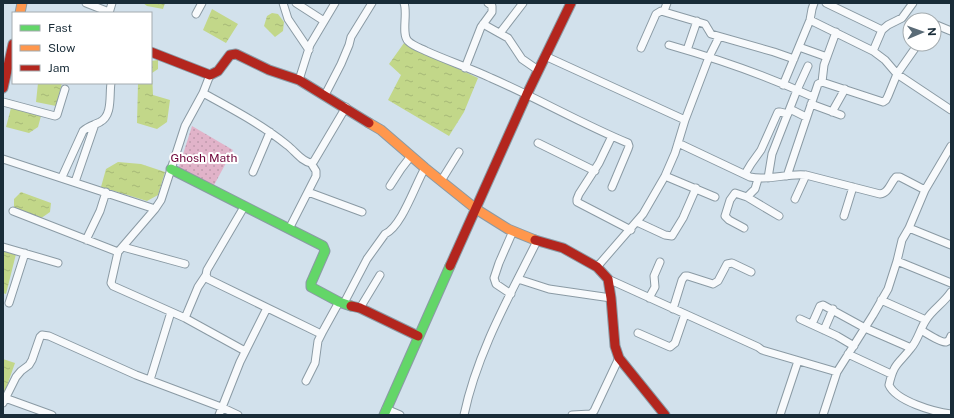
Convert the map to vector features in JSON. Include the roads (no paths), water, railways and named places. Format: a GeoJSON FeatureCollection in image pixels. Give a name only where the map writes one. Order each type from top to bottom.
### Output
{"type":"FeatureCollection","features":[{"type":"Feature","properties":{"kind":"street"},"geometry":{"type":"LineString","coordinates":[[86,3],[107,12]]}},
{"type":"Feature","properties":{"kind":"street"},"geometry":{"type":"LineString","coordinates":[[196,14],[202,3]]}},
{"type":"Feature","properties":{"kind":"street"},"geometry":{"type":"LineString","coordinates":[[284,3],[288,19],[309,50]]}},
{"type":"Feature","properties":{"kind":"street"},"geometry":{"type":"LineString","coordinates":[[296,3],[324,21]]}},
{"type":"Feature","properties":{"kind":"street"},"geometry":{"type":"LineString","coordinates":[[299,80],[309,50],[335,3]]}},
{"type":"Feature","properties":{"kind":"street"},"geometry":{"type":"LineString","coordinates":[[325,95],[343,59],[351,37],[372,3]]}},
{"type":"Feature","properties":{"kind":"street"},"geometry":{"type":"LineString","coordinates":[[404,3],[407,10],[405,28],[407,40],[414,45],[527,94],[628,143],[629,146],[612,187]]}},
{"type":"Feature","properties":{"kind":"street"},"geometry":{"type":"LineString","coordinates":[[465,68],[483,24],[492,12],[492,6],[488,3]]}},
{"type":"Feature","properties":{"kind":"street"},"geometry":{"type":"LineString","coordinates":[[500,33],[523,3]]}},
{"type":"Feature","properties":{"kind":"street"},"geometry":{"type":"LineString","coordinates":[[400,415],[385,412],[527,94],[571,3]]}},
{"type":"Feature","properties":{"kind":"street"},"geometry":{"type":"LineString","coordinates":[[664,11],[667,3]]}},
{"type":"Feature","properties":{"kind":"street"},"geometry":{"type":"LineString","coordinates":[[783,85],[810,20],[814,3]]}},
{"type":"Feature","properties":{"kind":"street"},"geometry":{"type":"LineString","coordinates":[[826,3],[882,30]]}},
{"type":"Feature","properties":{"kind":"street"},"geometry":{"type":"LineString","coordinates":[[873,51],[882,30],[888,25],[902,18],[913,3]]}},
{"type":"Feature","properties":{"kind":"street"},"geometry":{"type":"LineString","coordinates":[[641,48],[656,14],[664,11],[707,25],[712,34],[719,37],[774,52],[794,60]]}},
{"type":"Feature","properties":{"kind":"street"},"geometry":{"type":"LineString","coordinates":[[810,20],[873,51],[885,60],[897,74],[951,110]]}},
{"type":"Feature","properties":{"kind":"street"},"geometry":{"type":"LineString","coordinates":[[687,50],[697,21]]}},
{"type":"Feature","properties":{"kind":"street"},"geometry":{"type":"LineString","coordinates":[[483,24],[500,33],[512,42],[522,59],[538,70]]}},
{"type":"Feature","properties":{"kind":"street"},"geometry":{"type":"LineString","coordinates":[[787,176],[818,84],[822,82],[827,57],[836,32]]}},
{"type":"Feature","properties":{"kind":"street"},"geometry":{"type":"LineString","coordinates":[[597,267],[644,214],[664,176],[678,143],[685,120],[709,57],[719,37]]}},
{"type":"Feature","properties":{"kind":"street"},"geometry":{"type":"LineString","coordinates":[[669,45],[709,57],[797,90],[812,101],[832,112],[841,115]]}},
{"type":"Feature","properties":{"kind":"street"},"geometry":{"type":"LineString","coordinates":[[799,47],[827,57]]}},
{"type":"Feature","properties":{"kind":"street"},"geometry":{"type":"LineString","coordinates":[[3,88],[12,48]]}},
{"type":"Feature","properties":{"kind":"street"},"geometry":{"type":"LineString","coordinates":[[152,52],[210,75]]}},
{"type":"Feature","properties":{"kind":"street"},"geometry":{"type":"LineString","coordinates":[[822,82],[883,102],[886,100],[897,74],[912,52]]}},
{"type":"Feature","properties":{"kind":"street"},"geometry":{"type":"LineString","coordinates":[[245,351],[185,318],[113,286],[111,283],[121,249],[161,200],[185,126],[203,93],[210,75],[218,71],[230,55],[233,54],[236,54],[269,70],[299,80],[346,107],[381,130],[476,209],[513,231],[537,241],[563,248],[597,267],[608,280],[762,350],[837,372]]}},
{"type":"Feature","properties":{"kind":"street"},"geometry":{"type":"LineString","coordinates":[[545,56],[685,120]]}},
{"type":"Feature","properties":{"kind":"street"},"geometry":{"type":"LineString","coordinates":[[768,178],[772,154],[808,66]]}},
{"type":"Feature","properties":{"kind":"street"},"geometry":{"type":"LineString","coordinates":[[62,177],[83,131],[86,128],[104,120],[110,103],[111,84]]}},
{"type":"Feature","properties":{"kind":"street"},"geometry":{"type":"LineString","coordinates":[[3,102],[55,116],[57,115],[65,89]]}},
{"type":"Feature","properties":{"kind":"street"},"geometry":{"type":"LineString","coordinates":[[832,112],[845,89]]}},
{"type":"Feature","properties":{"kind":"street"},"geometry":{"type":"LineString","coordinates":[[203,93],[270,132],[302,159],[311,163],[317,174],[289,229]]}},
{"type":"Feature","properties":{"kind":"street"},"geometry":{"type":"LineString","coordinates":[[311,163],[314,161],[346,107]]}},
{"type":"Feature","properties":{"kind":"street"},"geometry":{"type":"LineString","coordinates":[[745,174],[761,150],[778,112],[789,112],[806,117]]}},
{"type":"Feature","properties":{"kind":"street"},"geometry":{"type":"LineString","coordinates":[[75,182],[95,124]]}},
{"type":"Feature","properties":{"kind":"street"},"geometry":{"type":"LineString","coordinates":[[253,172],[270,132]]}},
{"type":"Feature","properties":{"kind":"street"},"geometry":{"type":"LineString","coordinates":[[612,136],[595,171],[579,194],[577,202],[631,230]]}},
{"type":"Feature","properties":{"kind":"street"},"geometry":{"type":"LineString","coordinates":[[538,143],[595,171]]}},
{"type":"Feature","properties":{"kind":"street"},"geometry":{"type":"LineString","coordinates":[[678,143],[745,174],[758,178],[799,174],[883,194],[887,192],[896,177],[906,180],[925,190]]}},
{"type":"Feature","properties":{"kind":"street"},"geometry":{"type":"LineString","coordinates":[[823,415],[837,372],[888,289],[902,240],[909,228],[925,190],[951,146]]}},
{"type":"Feature","properties":{"kind":"street"},"geometry":{"type":"LineString","coordinates":[[441,181],[459,152]]}},
{"type":"Feature","properties":{"kind":"street"},"geometry":{"type":"LineString","coordinates":[[390,186],[411,156]]}},
{"type":"Feature","properties":{"kind":"street"},"geometry":{"type":"LineString","coordinates":[[3,159],[62,177],[155,209]]}},
{"type":"Feature","properties":{"kind":"street"},"geometry":{"type":"LineString","coordinates":[[306,381],[316,363],[318,341],[322,333],[367,259],[385,234],[395,225],[409,201],[425,168]]}},
{"type":"Feature","properties":{"kind":"street"},"geometry":{"type":"LineString","coordinates":[[171,169],[323,246],[325,251],[310,286],[341,302],[360,308],[418,336]]}},
{"type":"Feature","properties":{"kind":"street"},"geometry":{"type":"LineString","coordinates":[[794,199],[806,175]]}},
{"type":"Feature","properties":{"kind":"street"},"geometry":{"type":"LineString","coordinates":[[664,176],[715,197]]}},
{"type":"Feature","properties":{"kind":"street"},"geometry":{"type":"LineString","coordinates":[[746,197],[755,189],[758,178]]}},
{"type":"Feature","properties":{"kind":"street"},"geometry":{"type":"LineString","coordinates":[[844,216],[853,187]]}},
{"type":"Feature","properties":{"kind":"street"},"geometry":{"type":"LineString","coordinates":[[638,222],[665,235],[672,236],[683,218],[696,188]]}},
{"type":"Feature","properties":{"kind":"street"},"geometry":{"type":"LineString","coordinates":[[86,240],[100,211],[106,192]]}},
{"type":"Feature","properties":{"kind":"street"},"geometry":{"type":"LineString","coordinates":[[308,192],[362,212]]}},
{"type":"Feature","properties":{"kind":"street"},"geometry":{"type":"LineString","coordinates":[[744,228],[726,218],[725,214],[735,193],[739,193],[779,216]]}},
{"type":"Feature","properties":{"kind":"street"},"geometry":{"type":"LineString","coordinates":[[185,318],[207,270],[244,207]]}},
{"type":"Feature","properties":{"kind":"street"},"geometry":{"type":"LineString","coordinates":[[13,211],[86,240],[185,264]]}},
{"type":"Feature","properties":{"kind":"street"},"geometry":{"type":"LineString","coordinates":[[909,228],[951,245]]}},
{"type":"Feature","properties":{"kind":"street"},"geometry":{"type":"LineString","coordinates":[[511,294],[496,284],[494,278],[513,231]]}},
{"type":"Feature","properties":{"kind":"street"},"geometry":{"type":"LineString","coordinates":[[464,415],[468,395],[481,358],[537,241]]}},
{"type":"Feature","properties":{"kind":"street"},"geometry":{"type":"LineString","coordinates":[[3,247],[58,263]]}},
{"type":"Feature","properties":{"kind":"street"},"geometry":{"type":"LineString","coordinates":[[9,302],[25,253]]}},
{"type":"Feature","properties":{"kind":"street"},"geometry":{"type":"LineString","coordinates":[[897,261],[951,283]]}},
{"type":"Feature","properties":{"kind":"street"},"geometry":{"type":"LineString","coordinates":[[649,298],[655,287],[654,276],[660,262]]}},
{"type":"Feature","properties":{"kind":"street"},"geometry":{"type":"LineString","coordinates":[[674,309],[682,280],[685,276],[712,284],[718,281],[727,264],[732,263],[751,272]]}},
{"type":"Feature","properties":{"kind":"street"},"geometry":{"type":"LineString","coordinates":[[206,275],[208,279],[322,333]]}},
{"type":"Feature","properties":{"kind":"street"},"geometry":{"type":"LineString","coordinates":[[360,308],[380,275]]}},
{"type":"Feature","properties":{"kind":"street"},"geometry":{"type":"LineString","coordinates":[[518,279],[549,289],[611,298]]}},
{"type":"Feature","properties":{"kind":"street"},"geometry":{"type":"LineString","coordinates":[[608,280],[615,346],[619,358],[665,415]]}},
{"type":"Feature","properties":{"kind":"street"},"geometry":{"type":"LineString","coordinates":[[951,292],[926,320],[911,348],[895,365],[891,374],[889,385],[899,396],[923,407],[951,414]]}},
{"type":"Feature","properties":{"kind":"street"},"geometry":{"type":"LineString","coordinates":[[881,300],[926,320]]}},
{"type":"Feature","properties":{"kind":"street"},"geometry":{"type":"LineString","coordinates":[[812,324],[821,304],[833,309],[865,328],[911,348]]}},
{"type":"Feature","properties":{"kind":"street"},"geometry":{"type":"LineString","coordinates":[[219,415],[245,351],[267,308]]}},
{"type":"Feature","properties":{"kind":"street"},"geometry":{"type":"LineString","coordinates":[[824,330],[833,309]]}},
{"type":"Feature","properties":{"kind":"street"},"geometry":{"type":"LineString","coordinates":[[150,380],[171,312]]}},
{"type":"Feature","properties":{"kind":"street"},"geometry":{"type":"LineString","coordinates":[[638,333],[670,347],[673,346],[685,314]]}},
{"type":"Feature","properties":{"kind":"street"},"geometry":{"type":"LineString","coordinates":[[800,319],[854,346]]}},
{"type":"Feature","properties":{"kind":"street"},"geometry":{"type":"LineString","coordinates":[[921,330],[941,341],[946,342],[951,336]]}},
{"type":"Feature","properties":{"kind":"street"},"geometry":{"type":"LineString","coordinates":[[52,415],[4,400],[16,377],[29,365],[32,360],[42,335],[49,336],[150,380],[238,415]]}},
{"type":"Feature","properties":{"kind":"street"},"geometry":{"type":"LineString","coordinates":[[848,354],[891,374]]}},
{"type":"Feature","properties":{"kind":"street"},"geometry":{"type":"LineString","coordinates":[[572,415],[591,414],[594,411],[619,358]]}},
{"type":"Feature","properties":{"kind":"street"},"geometry":{"type":"LineString","coordinates":[[780,415],[798,361]]}},
{"type":"Feature","properties":{"kind":"street"},"geometry":{"type":"LineString","coordinates":[[919,415],[923,407]]}},
{"type":"Feature","properties":{"kind":"water"},"geometry":{"type":"Polygon","coordinates":[[[143,3],[165,3],[163,9],[147,6],[143,3]]]}},
{"type":"Feature","properties":{"kind":"water"},"geometry":{"type":"Polygon","coordinates":[[[212,9],[238,24],[226,43],[203,30],[212,9]]]}},
{"type":"Feature","properties":{"kind":"water"},"geometry":{"type":"Polygon","coordinates":[[[272,13],[278,14],[284,22],[283,31],[275,37],[264,26],[267,16],[272,13]]]}},
{"type":"Feature","properties":{"kind":"water"},"geometry":{"type":"Polygon","coordinates":[[[404,43],[478,78],[464,112],[449,136],[388,100],[401,75],[389,64],[404,43]]]}},
{"type":"Feature","properties":{"kind":"water"},"geometry":{"type":"Polygon","coordinates":[[[158,60],[158,69],[152,73],[152,61],[158,60]]]}},
{"type":"Feature","properties":{"kind":"water"},"geometry":{"type":"Polygon","coordinates":[[[152,73],[153,95],[170,100],[167,122],[157,129],[137,123],[138,84],[152,84],[152,73]]]}},
{"type":"Feature","properties":{"kind":"water"},"geometry":{"type":"Polygon","coordinates":[[[38,84],[62,84],[56,106],[36,102],[38,84]]]}},
{"type":"Feature","properties":{"kind":"water"},"geometry":{"type":"Polygon","coordinates":[[[11,108],[41,116],[38,127],[29,133],[6,127],[11,108]]]}},
{"type":"Feature","properties":{"kind":"water"},"geometry":{"type":"Polygon","coordinates":[[[118,162],[141,164],[165,172],[158,195],[147,201],[101,187],[106,169],[118,162]]]}},
{"type":"Feature","properties":{"kind":"water"},"geometry":{"type":"Polygon","coordinates":[[[21,192],[51,203],[50,212],[40,219],[14,209],[14,199],[21,192]]]}},
{"type":"Feature","properties":{"kind":"water"},"geometry":{"type":"Polygon","coordinates":[[[3,250],[16,254],[6,294],[3,293],[3,250]]]}},
{"type":"Feature","properties":{"kind":"water"},"geometry":{"type":"Polygon","coordinates":[[[3,359],[15,363],[3,397],[3,359]]]}},
{"type":"Feature","properties":{"kind":"park label","name":"Ghosh Math"},"geometry":{"type":"Point","coordinates":[204,158]}}]}
